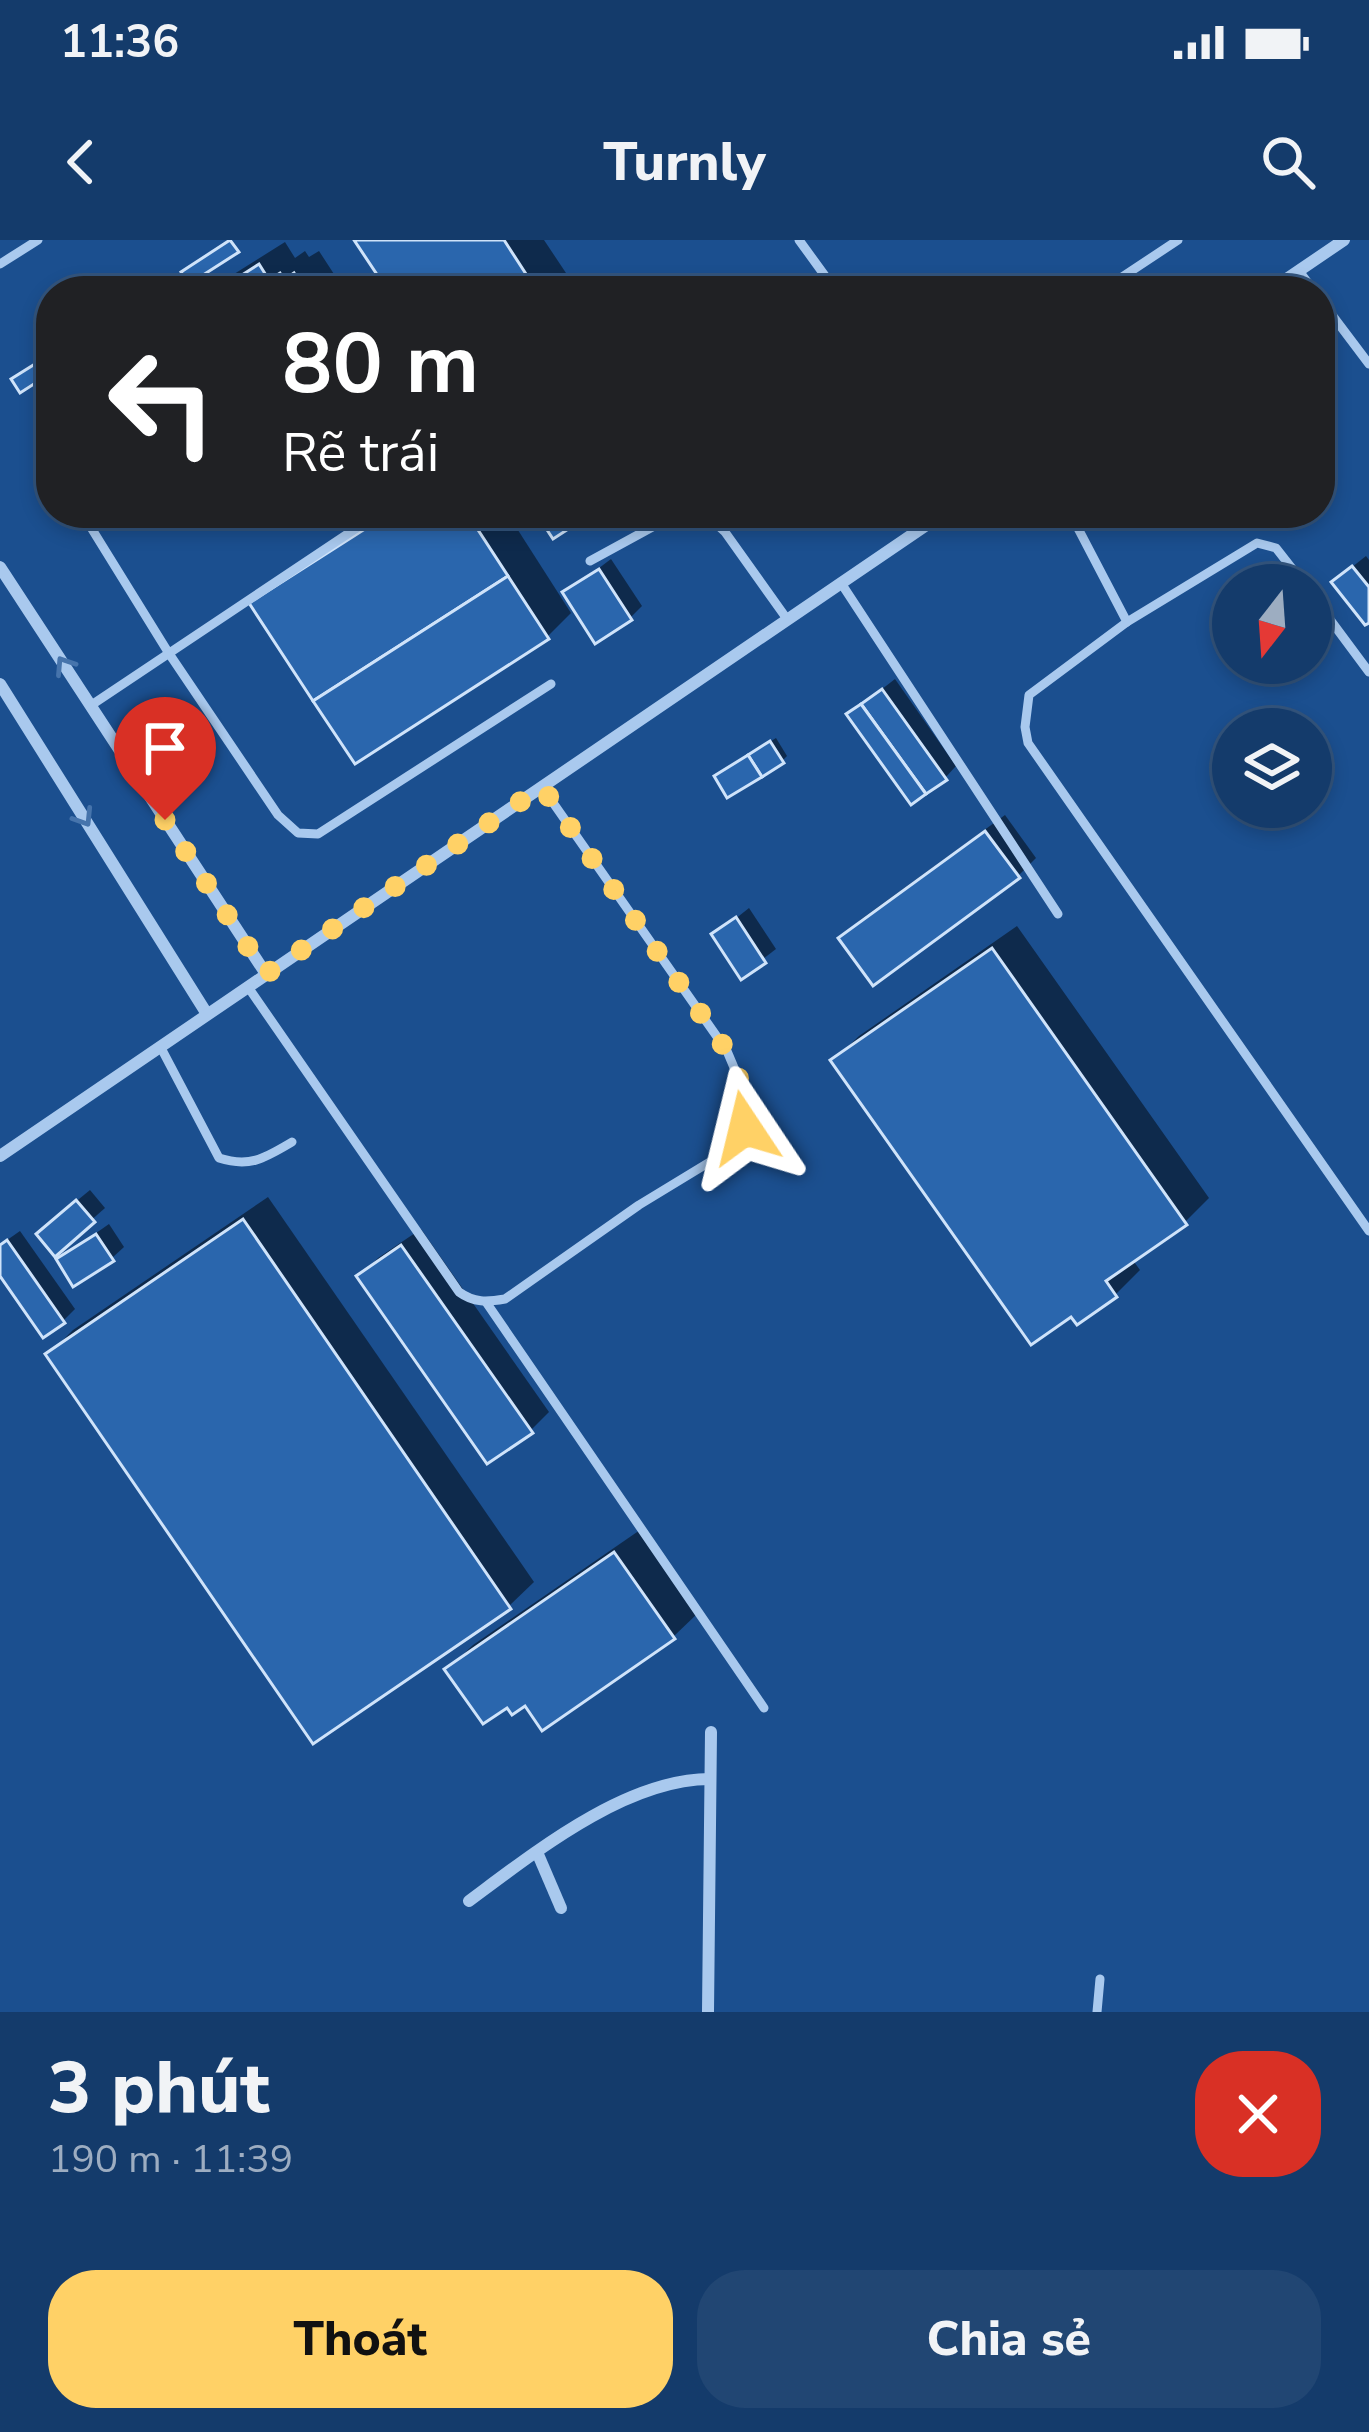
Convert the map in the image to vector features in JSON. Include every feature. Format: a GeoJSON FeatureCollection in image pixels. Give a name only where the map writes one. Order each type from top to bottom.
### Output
{"type":"FeatureCollection","features":[{"type":"Feature","properties":{"kind":"street"},"geometry":{"type":"LineString","coordinates":[[1292,276],[1344,240]]}},
{"type":"Feature","properties":{"kind":"street"},"geometry":{"type":"LineString","coordinates":[[0,1156],[922,528]]}},
{"type":"Feature","properties":{"kind":"street"},"geometry":{"type":"LineString","coordinates":[[0,567],[266,974]]}},
{"type":"Feature","properties":{"kind":"street"},"geometry":{"type":"LineString","coordinates":[[0,684],[207,1014]]}},
{"type":"Feature","properties":{"kind":"street"},"geometry":{"type":"LineString","coordinates":[[708,2012],[711,1732]]}},
{"type":"Feature","properties":{"kind":"street"},"geometry":{"type":"LineString","coordinates":[[469,1900],[601,1814],[680,1779],[710,1779]]}},
{"type":"Feature","properties":{"kind":"street"},"geometry":{"type":"LineString","coordinates":[[537,1852],[561,1907]]}},
{"type":"Feature","properties":{"kind":"lane"},"geometry":{"type":"LineString","coordinates":[[0,265],[38,240]]}},
{"type":"Feature","properties":{"kind":"lane"},"geometry":{"type":"LineString","coordinates":[[800,240],[825,276]]}},
{"type":"Feature","properties":{"kind":"lane"},"geometry":{"type":"LineString","coordinates":[[1124,276],[1178,240]]}},
{"type":"Feature","properties":{"kind":"lane"},"geometry":{"type":"LineString","coordinates":[[1299,271],[1303,276]]}},
{"type":"Feature","properties":{"kind":"lane"},"geometry":{"type":"LineString","coordinates":[[1335,319],[1369,364]]}},
{"type":"Feature","properties":{"kind":"lane"},"geometry":{"type":"LineString","coordinates":[[91,528],[278,814],[298,832],[318,834],[551,684]]}},
{"type":"Feature","properties":{"kind":"lane"},"geometry":{"type":"LineString","coordinates":[[90,706],[356,528]]}},
{"type":"Feature","properties":{"kind":"lane"},"geometry":{"type":"LineString","coordinates":[[590,561],[650,528]]}},
{"type":"Feature","properties":{"kind":"lane"},"geometry":{"type":"LineString","coordinates":[[721,528],[787,620]]}},
{"type":"Feature","properties":{"kind":"lane"},"geometry":{"type":"LineString","coordinates":[[1078,528],[1127,622]]}},
{"type":"Feature","properties":{"kind":"lane"},"geometry":{"type":"LineString","coordinates":[[1222,564],[1257,543],[1276,548],[1289,564]]}},
{"type":"Feature","properties":{"kind":"lane"},"geometry":{"type":"LineString","coordinates":[[1212,570],[1127,622],[1029,694],[1028,742],[1369,1231]]}},
{"type":"Feature","properties":{"kind":"lane"},"geometry":{"type":"LineString","coordinates":[[841,583],[1058,914]]}},
{"type":"Feature","properties":{"kind":"lane"},"geometry":{"type":"LineString","coordinates":[[1332,622],[1369,672]]}},
{"type":"Feature","properties":{"kind":"lane"},"geometry":{"type":"LineString","coordinates":[[248,987],[459,1292],[469,1299],[505,1299],[639,1205],[736,1146],[745,1128],[746,1096],[727,1051],[542,787]]}},
{"type":"Feature","properties":{"kind":"lane"},"geometry":{"type":"LineString","coordinates":[[160,1046],[219,1157],[238,1164],[258,1162],[292,1142]]}},
{"type":"Feature","properties":{"kind":"lane"},"geometry":{"type":"LineString","coordinates":[[486,1302],[764,1708]]}},
{"type":"Feature","properties":{"kind":"lane"},"geometry":{"type":"LineString","coordinates":[[1097,2012],[1100,1978]]}},
{"type":"Feature","properties":{"kind":"building"},"geometry":{"type":"Polygon","coordinates":[[[230,240],[239,252],[202,276],[181,272],[230,240]]]}},
{"type":"Feature","properties":{"kind":"building"},"geometry":{"type":"Polygon","coordinates":[[[354,240],[504,240],[527,276],[378,276],[354,240]]]}},
{"type":"Feature","properties":{"kind":"building"},"geometry":{"type":"Polygon","coordinates":[[[259,264],[266,276],[240,276],[259,264]]]}},
{"type":"Feature","properties":{"kind":"building"},"geometry":{"type":"Polygon","coordinates":[[[36,363],[36,383],[20,393],[11,379],[36,363]]]}},
{"type":"Feature","properties":{"kind":"building"},"geometry":{"type":"Polygon","coordinates":[[[366,528],[477,528],[508,576],[313,701],[249,603],[366,528]]]}},
{"type":"Feature","properties":{"kind":"building"},"geometry":{"type":"Polygon","coordinates":[[[546,528],[570,528],[553,539],[546,528]]]}},
{"type":"Feature","properties":{"kind":"building"},"geometry":{"type":"Polygon","coordinates":[[[1352,566],[1369,587],[1369,623],[1365,625],[1332,581],[1352,566]]]}},
{"type":"Feature","properties":{"kind":"building"},"geometry":{"type":"Polygon","coordinates":[[[599,569],[632,620],[595,644],[562,592],[599,569]]]}},
{"type":"Feature","properties":{"kind":"building"},"geometry":{"type":"Polygon","coordinates":[[[508,576],[549,639],[355,764],[313,701],[508,576]]]}},
{"type":"Feature","properties":{"kind":"building"},"geometry":{"type":"Polygon","coordinates":[[[882,689],[947,780],[926,794],[861,704],[882,689]]]}},
{"type":"Feature","properties":{"kind":"building"},"geometry":{"type":"Polygon","coordinates":[[[861,704],[926,794],[911,805],[846,714],[861,704]]]}},
{"type":"Feature","properties":{"kind":"building"},"geometry":{"type":"Polygon","coordinates":[[[770,741],[784,763],[762,777],[748,755],[770,741]]]}},
{"type":"Feature","properties":{"kind":"building"},"geometry":{"type":"Polygon","coordinates":[[[748,755],[762,777],[727,798],[714,776],[748,755]]]}},
{"type":"Feature","properties":{"kind":"building"},"geometry":{"type":"Polygon","coordinates":[[[985,831],[1020,878],[873,986],[838,938],[985,831]]]}},
{"type":"Feature","properties":{"kind":"building"},"geometry":{"type":"Polygon","coordinates":[[[736,917],[766,963],[741,980],[711,934],[736,917]]]}},
{"type":"Feature","properties":{"kind":"building"},"geometry":{"type":"Polygon","coordinates":[[[992,948],[1187,1225],[1106,1281],[1117,1297],[1077,1325],[1071,1317],[1031,1345],[830,1060],[992,948]]]}},
{"type":"Feature","properties":{"kind":"building"},"geometry":{"type":"Polygon","coordinates":[[[76,1200],[95,1222],[55,1257],[36,1234],[76,1200]]]}},
{"type":"Feature","properties":{"kind":"building"},"geometry":{"type":"Polygon","coordinates":[[[243,1219],[511,1609],[313,1744],[45,1354],[243,1219]]]}},
{"type":"Feature","properties":{"kind":"building"},"geometry":{"type":"Polygon","coordinates":[[[96,1234],[114,1261],[73,1287],[56,1259],[96,1234]]]}},
{"type":"Feature","properties":{"kind":"building"},"geometry":{"type":"Polygon","coordinates":[[[7,1240],[65,1323],[43,1338],[0,1276],[0,1245],[7,1240]]]}},
{"type":"Feature","properties":{"kind":"building"},"geometry":{"type":"Polygon","coordinates":[[[401,1245],[533,1433],[487,1464],[356,1276],[401,1245]]]}},
{"type":"Feature","properties":{"kind":"building"},"geometry":{"type":"Polygon","coordinates":[[[614,1552],[675,1639],[542,1731],[525,1706],[512,1715],[507,1708],[483,1724],[444,1669],[614,1552]]]}},
{"type":"Feature","properties":{"kind":"route"},"geometry":{"type":"LineString","coordinates":[[165,820],[266,974],[542,787],[727,1051],[746,1096],[745,1128]]}}]}
